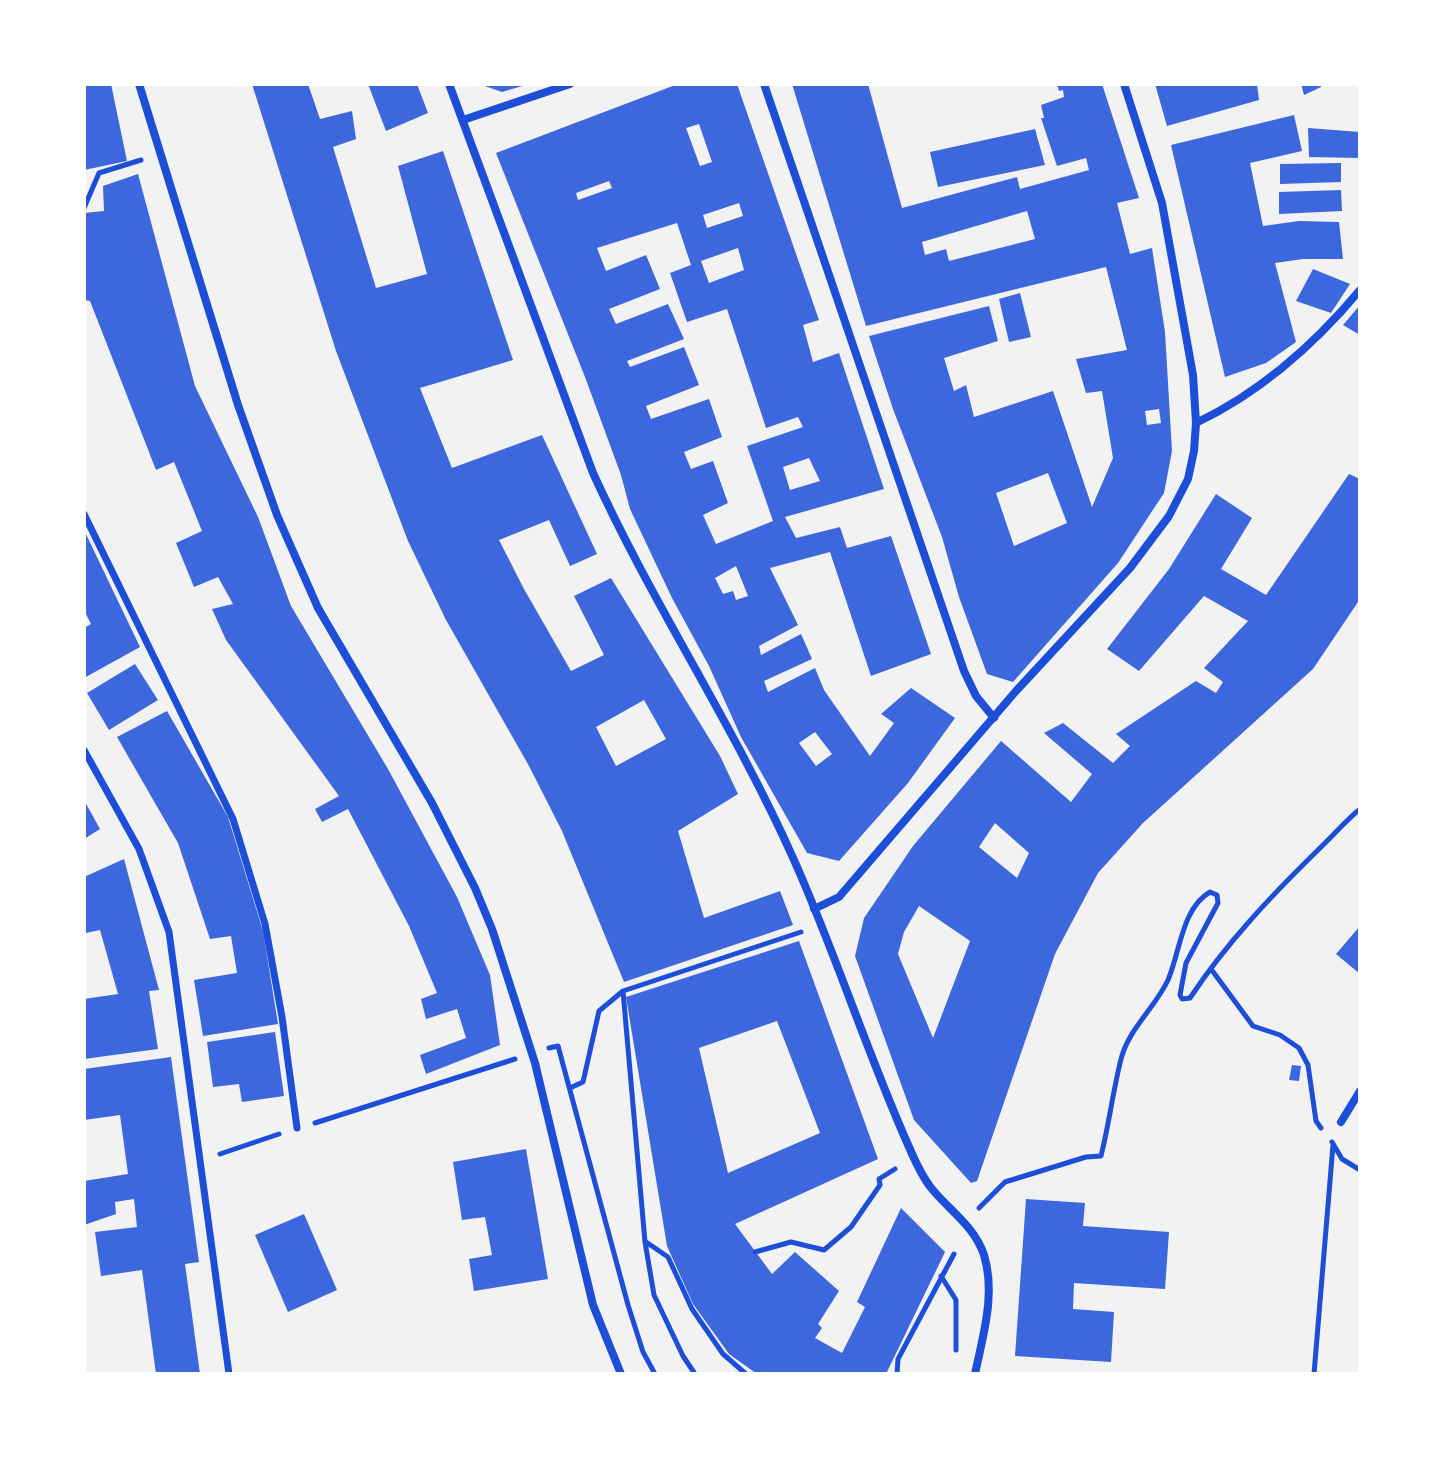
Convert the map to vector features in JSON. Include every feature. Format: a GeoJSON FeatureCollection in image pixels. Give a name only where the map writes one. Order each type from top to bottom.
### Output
{"type":"FeatureCollection","features":[{"type":"Feature","properties":{"kind":"street"},"geometry":{"type":"LineString","coordinates":[[139,84],[238,405],[277,515],[336,642],[437,813],[492,929],[535,1063],[593,1305],[621,1374]]}},
{"type":"Feature","properties":{"kind":"street"},"geometry":{"type":"LineString","coordinates":[[449,84],[593,473],[621,536],[733,739],[794,858],[871,1057],[920,1171],[932,1189],[965,1221],[983,1253],[990,1294],[975,1374]]}},
{"type":"Feature","properties":{"kind":"street"},"geometry":{"type":"LineString","coordinates":[[463,120],[570,84]]}},
{"type":"Feature","properties":{"kind":"street"},"geometry":{"type":"LineString","coordinates":[[764,84],[964,671],[976,696],[994,718]]}},
{"type":"Feature","properties":{"kind":"street"},"geometry":{"type":"LineString","coordinates":[[814,909],[839,897],[994,718],[1130,568],[1169,516],[1188,479],[1196,423],[1193,375],[1162,203],[1124,84]]}},
{"type":"Feature","properties":{"kind":"street"},"geometry":{"type":"LineString","coordinates":[[1196,423],[1220,411],[1283,367],[1325,332],[1360,290]]}},
{"type":"Feature","properties":{"kind":"street"},"geometry":{"type":"LineString","coordinates":[[84,514],[233,819],[265,924],[297,1128]]}},
{"type":"Feature","properties":{"kind":"street"},"geometry":{"type":"LineString","coordinates":[[84,750],[139,849],[169,932],[229,1374]]}},
{"type":"Feature","properties":{"kind":"street"},"geometry":{"type":"LineString","coordinates":[[1341,1122],[1360,1091]]}},
{"type":"Feature","properties":{"kind":"path"},"geometry":{"type":"LineString","coordinates":[[84,208],[99,173],[161,154]]}},
{"type":"Feature","properties":{"kind":"path"},"geometry":{"type":"LineString","coordinates":[[965,1221],[1005,1182],[1086,1157],[1101,1156],[1121,1056],[1136,1025],[1167,981],[1188,922],[1202,897],[1210,892],[1217,895],[1218,903],[1186,963],[1180,995],[1182,999],[1190,998],[1276,890],[1343,822],[1360,809]]}},
{"type":"Feature","properties":{"kind":"path"},"geometry":{"type":"LineString","coordinates":[[570,1088],[583,1082],[599,1011],[623,991],[801,932]]}},
{"type":"Feature","properties":{"kind":"path"},"geometry":{"type":"LineString","coordinates":[[1211,969],[1253,1026],[1280,1035],[1299,1048],[1308,1065],[1316,1121],[1342,1159],[1360,1170]]}},
{"type":"Feature","properties":{"kind":"path"},"geometry":{"type":"LineString","coordinates":[[623,991],[645,1242],[654,1295],[695,1374]]}},
{"type":"Feature","properties":{"kind":"path"},"geometry":{"type":"LineString","coordinates":[[547,1048],[558,1046],[628,1305],[643,1352],[655,1374]]}},
{"type":"Feature","properties":{"kind":"path"},"geometry":{"type":"LineString","coordinates":[[201,1161],[516,1058]]}},
{"type":"Feature","properties":{"kind":"path"},"geometry":{"type":"LineString","coordinates":[[1314,1374],[1333,1143],[1341,1122]]}},
{"type":"Feature","properties":{"kind":"path"},"geometry":{"type":"LineString","coordinates":[[755,1252],[791,1242],[824,1250],[851,1227],[880,1185],[879,1179],[895,1169]]}},
{"type":"Feature","properties":{"kind":"path"},"geometry":{"type":"LineString","coordinates":[[645,1242],[668,1257],[692,1309],[723,1354],[746,1374]]}},
{"type":"Feature","properties":{"kind":"path"},"geometry":{"type":"LineString","coordinates":[[897,1374],[898,1359],[954,1254]]}},
{"type":"Feature","properties":{"kind":"path"},"geometry":{"type":"LineString","coordinates":[[941,1276],[956,1300],[955,1359]]}},
{"type":"Feature","properties":{"kind":"building"},"geometry":{"type":"Polygon","coordinates":[[[84,84],[111,84],[127,161],[84,170],[84,84]]]}},
{"type":"Feature","properties":{"kind":"building"},"geometry":{"type":"Polygon","coordinates":[[[252,84],[308,84],[320,119],[352,111],[356,139],[333,147],[376,288],[427,274],[398,166],[443,151],[513,360],[420,388],[452,468],[542,435],[597,554],[570,566],[549,520],[499,540],[524,589],[571,671],[604,655],[574,596],[611,578],[720,756],[738,794],[678,831],[704,918],[780,891],[793,925],[624,982],[562,831],[446,620],[408,541],[336,351],[252,84]],[[644,700],[596,727],[616,766],[666,739],[644,700]]]}},
{"type":"Feature","properties":{"kind":"building"},"geometry":{"type":"Polygon","coordinates":[[[368,84],[417,84],[428,113],[386,131],[368,84]]]}},
{"type":"Feature","properties":{"kind":"building"},"geometry":{"type":"Polygon","coordinates":[[[479,84],[529,84],[502,92],[479,84]]]}},
{"type":"Feature","properties":{"kind":"building"},"geometry":{"type":"Polygon","coordinates":[[[678,84],[737,84],[819,320],[803,325],[813,362],[839,353],[884,489],[785,517],[796,538],[840,527],[847,548],[891,536],[931,654],[871,676],[830,552],[770,568],[798,625],[759,646],[761,655],[801,634],[812,659],[764,681],[768,692],[815,668],[824,690],[870,756],[894,723],[881,714],[911,688],[955,718],[908,783],[839,861],[807,853],[741,737],[709,666],[672,598],[630,509],[621,475],[585,377],[496,153],[678,84]],[[699,124],[686,128],[700,166],[712,162],[699,124]],[[609,181],[576,193],[578,200],[612,188],[609,181]],[[739,203],[703,215],[707,228],[743,216],[739,203]],[[677,223],[597,248],[606,271],[646,255],[660,289],[609,309],[616,324],[668,304],[684,339],[627,361],[630,367],[684,347],[699,385],[646,406],[651,419],[709,399],[722,437],[684,452],[691,469],[713,461],[728,503],[703,515],[716,544],[773,521],[747,446],[803,427],[798,417],[766,428],[727,309],[687,322],[670,273],[691,265],[677,223]],[[738,248],[701,261],[709,283],[744,270],[738,248]],[[809,458],[783,467],[790,490],[820,481],[809,458]],[[736,566],[715,578],[723,594],[733,591],[736,600],[748,596],[736,566]],[[815,732],[799,743],[816,766],[832,754],[815,732]]]}},
{"type":"Feature","properties":{"kind":"building"},"geometry":{"type":"Polygon","coordinates":[[[792,84],[868,84],[902,208],[1017,177],[1020,189],[1089,170],[1086,158],[1057,166],[1041,118],[1044,118],[1041,105],[1064,97],[1063,90],[1059,91],[1057,84],[1102,84],[1139,198],[1117,203],[1130,254],[1152,248],[1165,332],[1172,451],[1164,493],[1118,563],[1013,682],[987,674],[959,597],[942,537],[869,336],[989,306],[998,341],[944,358],[954,391],[966,385],[974,417],[1053,391],[1092,507],[1113,458],[1102,391],[1086,393],[1076,359],[1127,350],[1106,267],[866,326],[792,84]],[[1027,211],[922,242],[925,255],[946,249],[949,261],[1035,239],[1027,211]],[[1159,409],[1145,411],[1147,425],[1161,423],[1159,409]],[[1048,473],[996,493],[1014,546],[1067,523],[1048,473]]]}},
{"type":"Feature","properties":{"kind":"building"},"geometry":{"type":"Polygon","coordinates":[[[1155,84],[1257,84],[1259,100],[1167,126],[1155,84]]]}},
{"type":"Feature","properties":{"kind":"building"},"geometry":{"type":"Polygon","coordinates":[[[1301,84],[1320,84],[1321,87],[1304,95],[1301,84]]]}},
{"type":"Feature","properties":{"kind":"building"},"geometry":{"type":"Polygon","coordinates":[[[1294,115],[1302,151],[1250,163],[1263,226],[1299,221],[1339,222],[1343,259],[1275,263],[1296,342],[1266,363],[1225,377],[1171,145],[1294,115]]]}},
{"type":"Feature","properties":{"kind":"building"},"geometry":{"type":"Polygon","coordinates":[[[1308,128],[1360,132],[1360,158],[1309,157],[1308,128]]]}},
{"type":"Feature","properties":{"kind":"building"},"geometry":{"type":"Polygon","coordinates":[[[1035,129],[1045,165],[938,187],[930,152],[1035,129]]]}},
{"type":"Feature","properties":{"kind":"building"},"geometry":{"type":"Polygon","coordinates":[[[1341,163],[1341,182],[1280,184],[1280,164],[1341,163]]]}},
{"type":"Feature","properties":{"kind":"building"},"geometry":{"type":"Polygon","coordinates":[[[138,174],[195,386],[258,517],[291,606],[388,769],[457,897],[490,975],[500,1045],[426,1074],[420,1055],[466,1038],[457,1009],[426,1019],[421,999],[437,993],[409,926],[348,809],[322,822],[315,809],[339,796],[226,640],[212,609],[233,604],[218,577],[194,587],[176,543],[202,531],[174,462],[156,470],[90,301],[84,300],[84,213],[104,211],[103,186],[138,174]]]}},
{"type":"Feature","properties":{"kind":"building"},"geometry":{"type":"Polygon","coordinates":[[[1341,190],[1342,211],[1279,214],[1279,192],[1341,190]]]}},
{"type":"Feature","properties":{"kind":"building"},"geometry":{"type":"Polygon","coordinates":[[[1313,269],[1350,284],[1331,313],[1296,301],[1313,269]]]}},
{"type":"Feature","properties":{"kind":"building"},"geometry":{"type":"Polygon","coordinates":[[[1020,293],[1031,337],[1009,342],[999,299],[1020,293]]]}},
{"type":"Feature","properties":{"kind":"building"},"geometry":{"type":"Polygon","coordinates":[[[1360,305],[1360,335],[1343,325],[1360,305]]]}},
{"type":"Feature","properties":{"kind":"building"},"geometry":{"type":"Polygon","coordinates":[[[1349,474],[1360,479],[1360,599],[1313,669],[1143,823],[1098,873],[1055,954],[977,1181],[971,1183],[914,1120],[855,956],[864,918],[913,846],[1001,741],[1071,802],[1092,774],[1044,733],[1063,723],[1113,763],[1130,746],[1116,734],[1196,681],[1216,693],[1223,682],[1204,668],[1248,621],[1204,596],[1139,671],[1107,649],[1169,569],[1216,494],[1252,518],[1221,569],[1266,595],[1349,474]],[[995,823],[979,847],[1017,878],[1029,853],[995,823]],[[919,906],[904,932],[898,954],[933,1038],[970,941],[919,906]]]}},
{"type":"Feature","properties":{"kind":"building"},"geometry":{"type":"Polygon","coordinates":[[[84,530],[140,647],[84,678],[84,628],[91,624],[84,610],[84,530]]]}},
{"type":"Feature","properties":{"kind":"building"},"geometry":{"type":"Polygon","coordinates":[[[135,664],[158,700],[109,730],[87,693],[135,664]]]}},
{"type":"Feature","properties":{"kind":"building"},"geometry":{"type":"Polygon","coordinates":[[[167,711],[228,817],[263,931],[278,1024],[203,1036],[194,980],[237,973],[231,936],[210,939],[178,843],[117,737],[167,711]]]}},
{"type":"Feature","properties":{"kind":"building"},"geometry":{"type":"Polygon","coordinates":[[[84,800],[100,829],[84,839],[84,800]]]}},
{"type":"Feature","properties":{"kind":"building"},"geometry":{"type":"Polygon","coordinates":[[[124,859],[159,990],[149,991],[158,1049],[84,1059],[84,999],[118,994],[100,930],[86,933],[84,929],[84,877],[124,859]]]}},
{"type":"Feature","properties":{"kind":"building"},"geometry":{"type":"Polygon","coordinates":[[[1360,926],[1360,974],[1336,954],[1360,926]]]}},
{"type":"Feature","properties":{"kind":"building"},"geometry":{"type":"Polygon","coordinates":[[[799,941],[878,1159],[735,1224],[772,1274],[795,1252],[839,1291],[818,1324],[822,1328],[815,1338],[842,1353],[865,1307],[857,1302],[901,1208],[945,1252],[886,1374],[757,1374],[729,1354],[693,1304],[667,1246],[626,997],[799,941]],[[777,1021],[699,1048],[728,1173],[820,1133],[777,1021]]]}},
{"type":"Feature","properties":{"kind":"building"},"geometry":{"type":"Polygon","coordinates":[[[275,1032],[284,1096],[242,1102],[239,1084],[213,1087],[207,1042],[275,1032]]]}},
{"type":"Feature","properties":{"kind":"building"},"geometry":{"type":"Polygon","coordinates":[[[171,1057],[199,1262],[185,1264],[200,1374],[156,1374],[142,1270],[101,1276],[95,1232],[137,1227],[134,1199],[115,1202],[116,1214],[84,1225],[84,1181],[128,1174],[120,1115],[84,1120],[84,1069],[171,1057]]]}},
{"type":"Feature","properties":{"kind":"building"},"geometry":{"type":"Polygon","coordinates":[[[1292,1065],[1301,1066],[1299,1081],[1289,1080],[1292,1065]]]}},
{"type":"Feature","properties":{"kind":"building"},"geometry":{"type":"Polygon","coordinates":[[[526,1149],[548,1279],[474,1291],[469,1259],[492,1255],[485,1217],[462,1220],[453,1162],[526,1149]]]}},
{"type":"Feature","properties":{"kind":"building"},"geometry":{"type":"Polygon","coordinates":[[[1026,1199],[1085,1203],[1083,1226],[1169,1232],[1165,1289],[1074,1283],[1073,1309],[1114,1312],[1111,1362],[1015,1356],[1026,1199]]]}},
{"type":"Feature","properties":{"kind":"building"},"geometry":{"type":"Polygon","coordinates":[[[304,1214],[337,1290],[288,1312],[255,1235],[304,1214]]]}}]}
